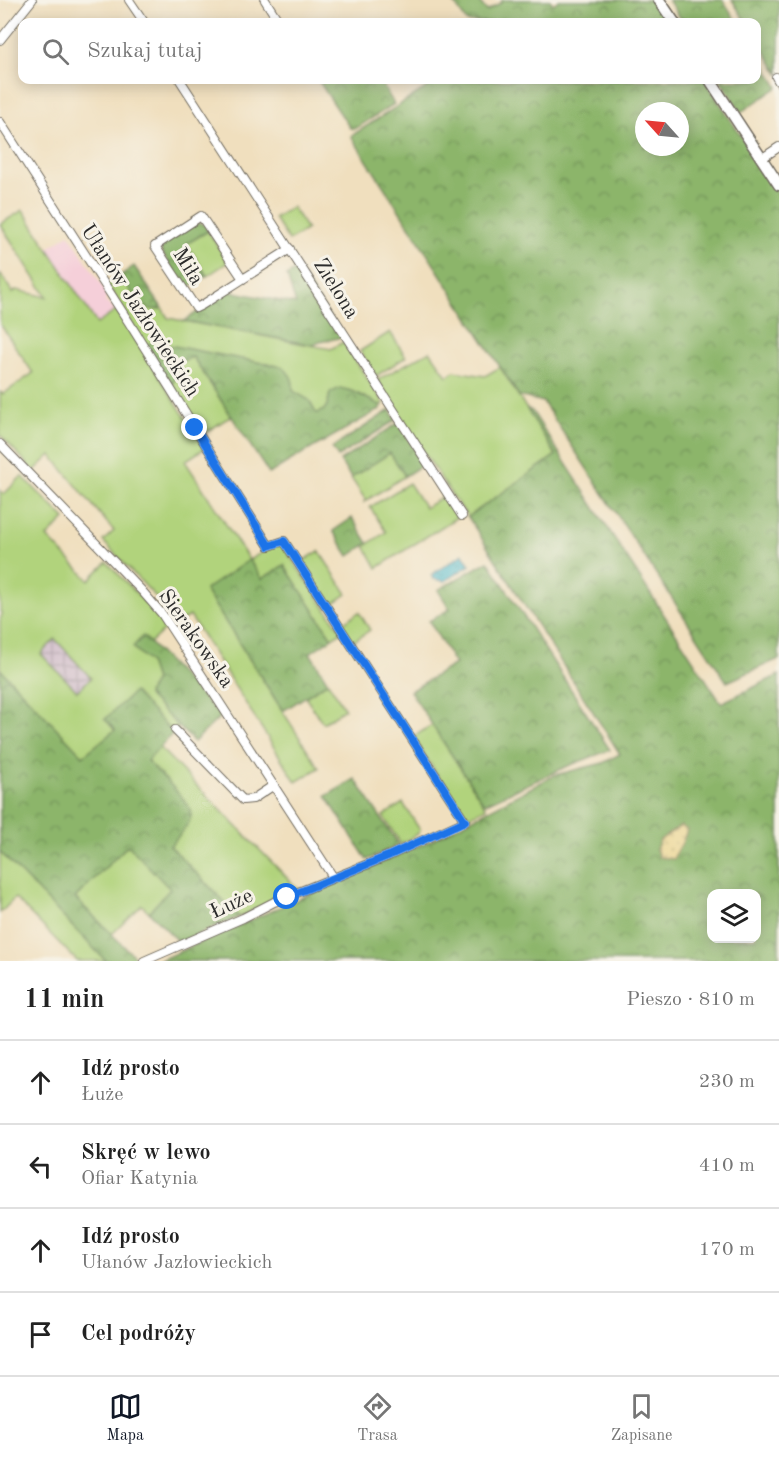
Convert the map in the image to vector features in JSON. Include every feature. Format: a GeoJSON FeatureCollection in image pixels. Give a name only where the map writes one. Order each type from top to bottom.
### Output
{"type":"FeatureCollection","features":[{"type":"Feature","properties":{"kind":"main road"},"geometry":{"type":"LineString","coordinates":[[659,0],[671,18]]}},
{"type":"Feature","properties":{"kind":"main road"},"geometry":{"type":"LineString","coordinates":[[713,84],[779,185]]}},
{"type":"Feature","properties":{"kind":"street"},"geometry":{"type":"LineString","coordinates":[[0,40],[32,0]]}},
{"type":"Feature","properties":{"kind":"street"},"geometry":{"type":"LineString","coordinates":[[129,0],[141,18]]}},
{"type":"Feature","properties":{"kind":"street"},"geometry":{"type":"LineString","coordinates":[[265,0],[276,18]]}},
{"type":"Feature","properties":{"kind":"street","name":"Zielona"},"geometry":{"type":"LineString","coordinates":[[183,84],[462,516]]}},
{"type":"Feature","properties":{"kind":"street","name":"Ułanów Jazłowieckich"},"geometry":{"type":"LineString","coordinates":[[0,122],[269,546],[284,541],[465,821]]}},
{"type":"Feature","properties":{"kind":"street"},"geometry":{"type":"LineString","coordinates":[[762,159],[779,147]]}},
{"type":"Feature","properties":{"kind":"street","name":"Miła"},"geometry":{"type":"LineString","coordinates":[[243,279],[201,216],[155,246],[196,308],[243,279],[290,249]]}},
{"type":"Feature","properties":{"kind":"street","name":"Sierakowska"},"geometry":{"type":"LineString","coordinates":[[0,444],[162,614],[333,877]]}},
{"type":"Feature","properties":{"kind":"street"},"geometry":{"type":"LineString","coordinates":[[175,730],[243,800],[253,799],[274,785]]}},
{"type":"Feature","properties":{"kind":"street","name":"Łuże"},"geometry":{"type":"LineString","coordinates":[[144,961],[465,821]]}},
{"type":"Feature","properties":{"kind":"shaded area"},"geometry":{"type":"Polygon","coordinates":[[[69,234],[107,293],[105,302],[117,310],[97,324],[48,248],[69,234]]]}},
{"type":"Feature","properties":{"kind":"shaded area"},"geometry":{"type":"Polygon","coordinates":[[[55,639],[91,677],[77,691],[41,654],[55,639]]]}},
{"type":"Feature","properties":{"kind":"green space"},"geometry":{"type":"Polygon","coordinates":[[[452,0],[478,0],[487,11],[502,0],[550,0],[553,4],[559,0],[654,0],[665,18],[464,18],[452,0]]]}},
{"type":"Feature","properties":{"kind":"green space"},"geometry":{"type":"Polygon","coordinates":[[[668,0],[723,0],[734,18],[680,18],[668,0]]]}},
{"type":"Feature","properties":{"kind":"green space"},"geometry":{"type":"Polygon","coordinates":[[[732,0],[779,0],[779,74],[761,45],[761,18],[743,18],[732,0]]]}},
{"type":"Feature","properties":{"kind":"green space"},"geometry":{"type":"Polygon","coordinates":[[[761,59],[778,87],[741,112],[723,84],[761,84],[761,59]]]}},
{"type":"Feature","properties":{"kind":"green space"},"geometry":{"type":"Polygon","coordinates":[[[321,84],[386,84],[383,86],[394,104],[355,129],[350,128],[321,84]]]}},
{"type":"Feature","properties":{"kind":"green space"},"geometry":{"type":"Polygon","coordinates":[[[432,84],[708,84],[779,195],[779,659],[727,682],[543,402],[519,396],[351,136],[432,84]]]}},
{"type":"Feature","properties":{"kind":"green space"},"geometry":{"type":"Polygon","coordinates":[[[292,207],[307,229],[289,241],[274,218],[292,207]]]}},
{"type":"Feature","properties":{"kind":"green space"},"geometry":{"type":"Polygon","coordinates":[[[23,210],[97,324],[117,310],[205,448],[185,461],[249,560],[280,542],[342,632],[332,638],[284,565],[262,579],[250,561],[205,590],[319,768],[296,782],[190,616],[175,624],[165,607],[103,541],[114,531],[51,455],[34,471],[0,435],[0,392],[3,394],[33,373],[0,324],[0,273],[13,293],[16,290],[47,297],[0,224],[23,210]]]}},
{"type":"Feature","properties":{"kind":"green space"},"geometry":{"type":"Polygon","coordinates":[[[197,223],[204,224],[208,231],[186,244],[207,276],[185,289],[161,251],[162,245],[197,223]]]}},
{"type":"Feature","properties":{"kind":"green space"},"geometry":{"type":"Polygon","coordinates":[[[208,231],[228,262],[207,276],[186,244],[208,231]]]}},
{"type":"Feature","properties":{"kind":"green space"},"geometry":{"type":"Polygon","coordinates":[[[134,266],[162,308],[148,308],[132,294],[121,275],[134,266]]]}},
{"type":"Feature","properties":{"kind":"green space"},"geometry":{"type":"Polygon","coordinates":[[[298,269],[343,337],[313,345],[184,321],[229,291],[296,304],[287,276],[298,269]]]}},
{"type":"Feature","properties":{"kind":"green space"},"geometry":{"type":"Polygon","coordinates":[[[121,275],[139,302],[156,310],[162,308],[168,318],[331,349],[343,342],[384,403],[382,406],[352,391],[330,393],[325,409],[316,413],[293,391],[283,367],[153,342],[146,346],[107,284],[121,275]]]}},
{"type":"Feature","properties":{"kind":"green space"},"geometry":{"type":"Polygon","coordinates":[[[390,332],[406,357],[376,376],[360,351],[390,332]]]}},
{"type":"Feature","properties":{"kind":"green space"},"geometry":{"type":"Polygon","coordinates":[[[152,342],[283,367],[291,378],[293,391],[309,400],[316,413],[325,409],[330,393],[340,388],[352,391],[382,406],[379,410],[269,474],[193,357],[179,362],[176,378],[171,384],[146,346],[152,342]]]}},
{"type":"Feature","properties":{"kind":"green space"},"geometry":{"type":"Polygon","coordinates":[[[430,351],[447,376],[454,371],[485,376],[500,367],[556,455],[468,517],[377,380],[430,351]]]}},
{"type":"Feature","properties":{"kind":"green space"},"geometry":{"type":"Polygon","coordinates":[[[193,357],[231,416],[202,435],[171,384],[179,362],[193,357]]]}},
{"type":"Feature","properties":{"kind":"green space"},"geometry":{"type":"Polygon","coordinates":[[[527,409],[532,411],[721,703],[779,675],[779,961],[158,961],[430,841],[555,775],[603,763],[620,754],[468,517],[556,455],[527,409]]]}},
{"type":"Feature","properties":{"kind":"green space"},"geometry":{"type":"Polygon","coordinates":[[[390,410],[396,420],[338,457],[332,448],[390,410]]]}},
{"type":"Feature","properties":{"kind":"green space"},"geometry":{"type":"Polygon","coordinates":[[[398,423],[423,462],[422,465],[405,476],[390,453],[351,478],[340,461],[398,423]]]}},
{"type":"Feature","properties":{"kind":"green space"},"geometry":{"type":"Polygon","coordinates":[[[390,452],[405,476],[364,502],[365,499],[351,478],[390,452]]]}},
{"type":"Feature","properties":{"kind":"green space"},"geometry":{"type":"Polygon","coordinates":[[[22,476],[65,519],[47,537],[89,580],[107,562],[155,613],[165,629],[150,643],[143,636],[133,647],[149,662],[155,680],[147,695],[179,726],[173,733],[105,719],[115,730],[83,756],[0,669],[2,614],[0,612],[0,490],[4,494],[22,476]],[[55,639],[41,654],[77,691],[91,678],[55,639]]]}},
{"type":"Feature","properties":{"kind":"green space"},"geometry":{"type":"Polygon","coordinates":[[[409,483],[425,508],[445,495],[459,516],[377,568],[365,546],[386,532],[370,507],[409,483]]]}},
{"type":"Feature","properties":{"kind":"green space"},"geometry":{"type":"Polygon","coordinates":[[[352,518],[368,543],[349,556],[333,531],[352,518]]]}},
{"type":"Feature","properties":{"kind":"green space"},"geometry":{"type":"Polygon","coordinates":[[[319,551],[347,594],[328,607],[300,563],[319,551]]]}},
{"type":"Feature","properties":{"kind":"green space"},"geometry":{"type":"Polygon","coordinates":[[[249,560],[262,579],[284,565],[332,638],[310,653],[328,682],[283,711],[205,590],[249,560]]]}},
{"type":"Feature","properties":{"kind":"green space"},"geometry":{"type":"Polygon","coordinates":[[[488,561],[610,750],[568,766],[484,804],[410,691],[455,664],[429,621],[450,609],[438,590],[488,561]]]}},
{"type":"Feature","properties":{"kind":"green space"},"geometry":{"type":"Polygon","coordinates":[[[359,612],[370,630],[351,643],[340,625],[359,612]]]}},
{"type":"Feature","properties":{"kind":"green space"},"geometry":{"type":"Polygon","coordinates":[[[143,636],[221,716],[194,742],[147,695],[155,680],[149,662],[133,647],[143,636]]]}},
{"type":"Feature","properties":{"kind":"green space"},"geometry":{"type":"Polygon","coordinates":[[[0,669],[83,756],[115,730],[105,719],[134,692],[173,733],[147,761],[180,795],[190,809],[191,815],[188,823],[170,846],[239,917],[179,942],[149,912],[170,889],[128,845],[75,898],[138,960],[106,961],[0,852],[0,669]]]}},
{"type":"Feature","properties":{"kind":"green space"},"geometry":{"type":"Polygon","coordinates":[[[328,682],[345,709],[323,723],[305,697],[328,682]]]}},
{"type":"Feature","properties":{"kind":"green space"},"geometry":{"type":"Polygon","coordinates":[[[432,725],[486,808],[465,818],[413,737],[432,725]]]}},
{"type":"Feature","properties":{"kind":"green space"},"geometry":{"type":"Polygon","coordinates":[[[159,747],[299,890],[239,917],[170,846],[191,816],[147,761],[159,747]]]}},
{"type":"Feature","properties":{"kind":"green space"},"geometry":{"type":"Polygon","coordinates":[[[355,779],[399,845],[367,860],[326,796],[355,779]]]}},
{"type":"Feature","properties":{"kind":"green space"},"geometry":{"type":"Polygon","coordinates":[[[403,803],[420,830],[419,833],[401,844],[383,816],[403,803]]]}},
{"type":"Feature","properties":{"kind":"green space"},"geometry":{"type":"Polygon","coordinates":[[[128,845],[171,889],[149,912],[142,905],[112,934],[75,898],[128,845]]]}},
{"type":"Feature","properties":{"kind":"green space"},"geometry":{"type":"Polygon","coordinates":[[[0,852],[106,961],[77,961],[15,898],[0,913],[0,852]]]}},
{"type":"Feature","properties":{"kind":"sand"},"geometry":{"type":"Polygon","coordinates":[[[681,826],[687,830],[673,859],[659,857],[656,849],[660,840],[681,826]]]}},
{"type":"Feature","properties":{"kind":"water"},"geometry":{"type":"Polygon","coordinates":[[[463,554],[470,565],[445,581],[434,579],[431,575],[463,554]]]}},
{"type":"Feature","properties":{"kind":"route"},"geometry":{"type":"LineString","coordinates":[[195,428],[269,546],[284,541],[465,821],[388,856],[287,897]]}}]}
